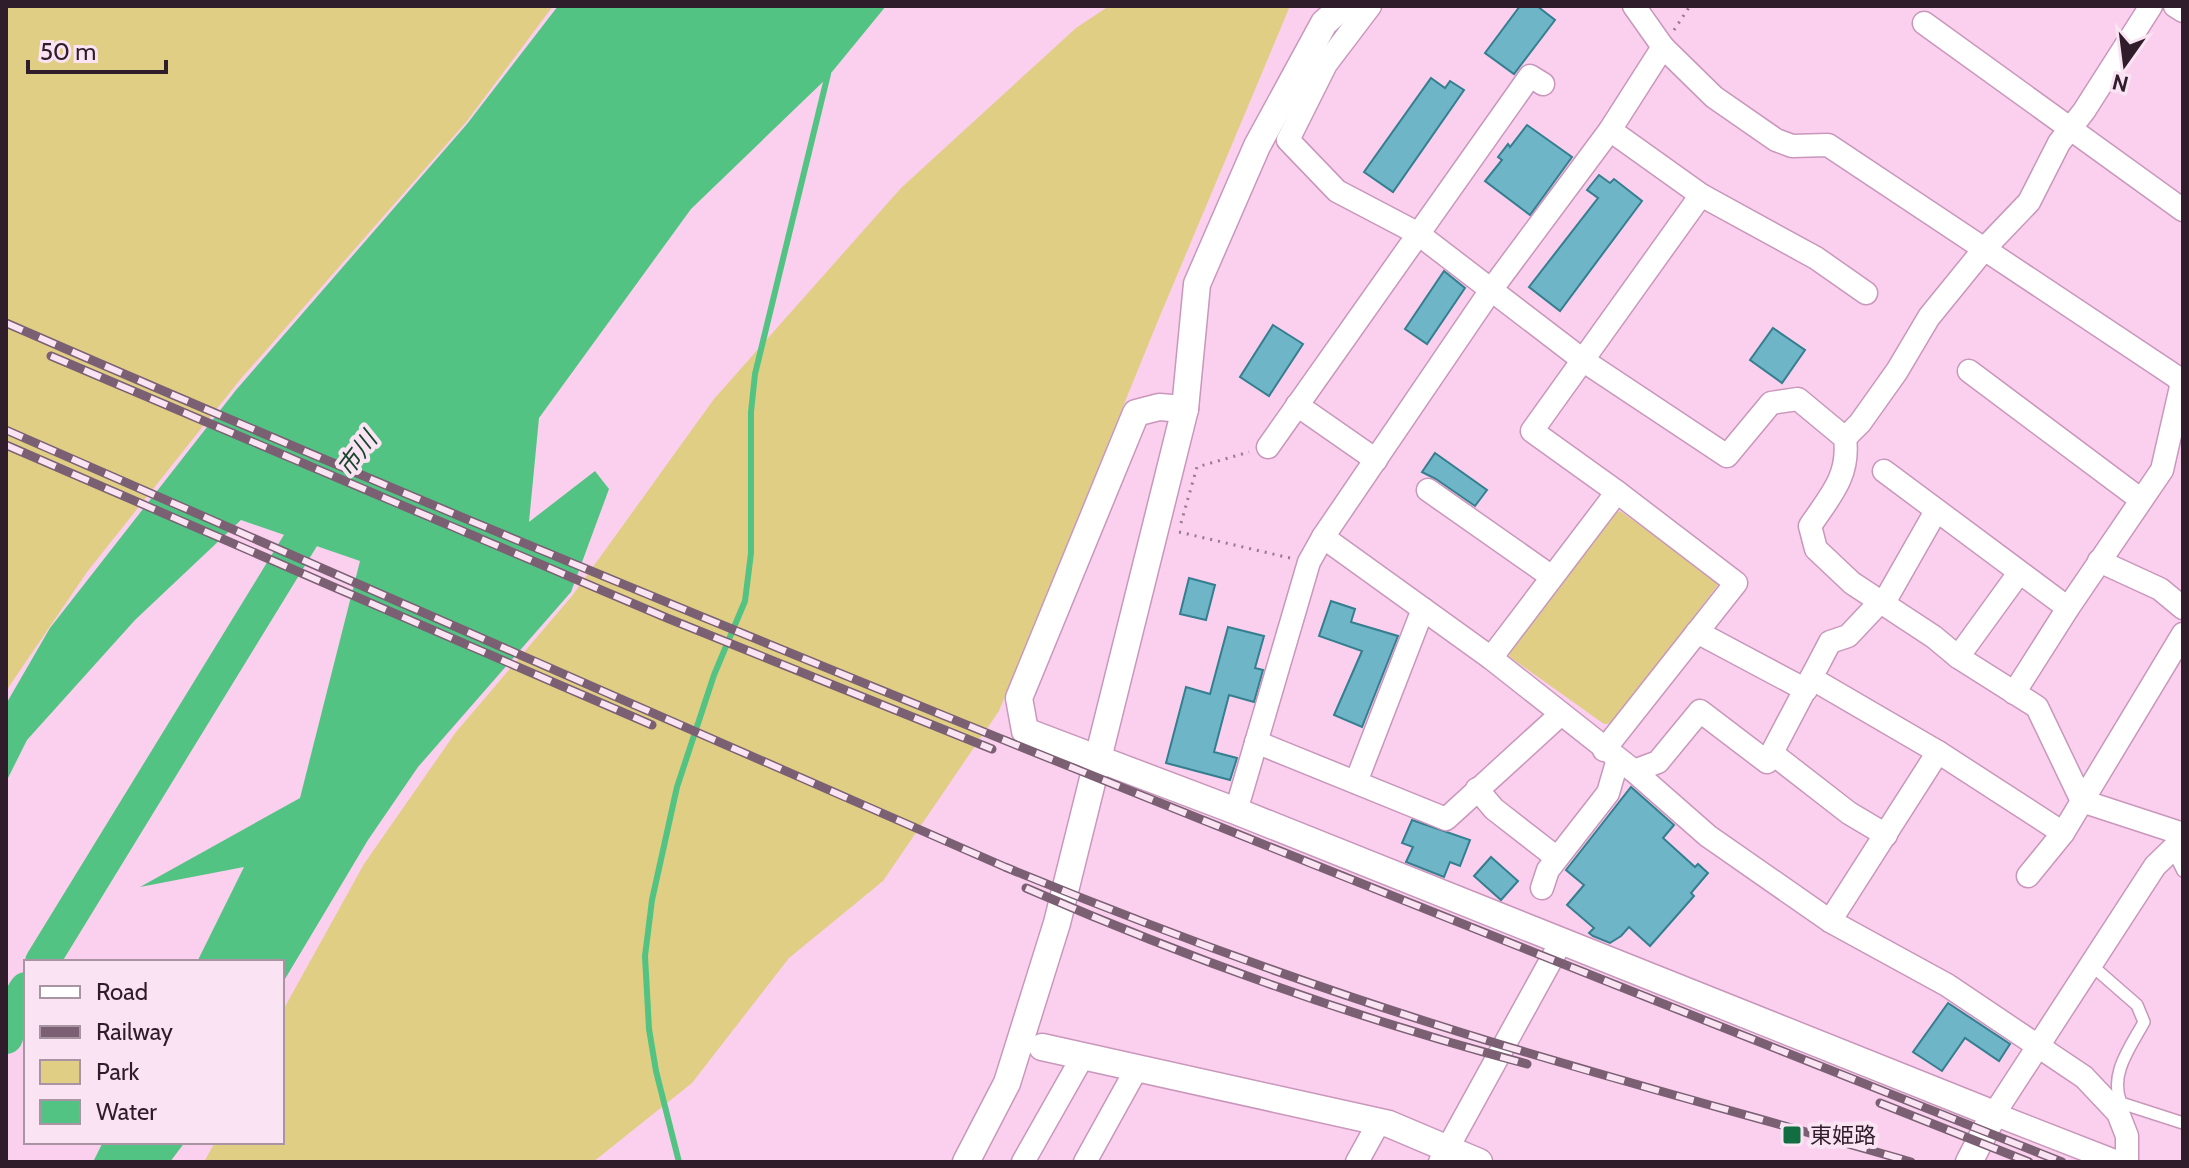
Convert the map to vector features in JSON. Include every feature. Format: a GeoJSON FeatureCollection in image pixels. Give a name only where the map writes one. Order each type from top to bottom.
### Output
{"type":"FeatureCollection","features":[{"type":"Feature","properties":{"kind":"street"},"geometry":{"type":"LineString","coordinates":[[966,1162],[1007,1083],[1057,923],[1185,409],[1197,284],[1257,146],[1324,23],[1343,6]]}},
{"type":"Feature","properties":{"kind":"street"},"geometry":{"type":"LineString","coordinates":[[1370,6],[1326,64],[1288,140],[1337,191],[1417,233],[1584,361],[1727,456],[1771,403],[1798,399],[1845,438],[1847,455],[1843,478],[1810,526],[1816,549],[1852,583],[1934,637],[1958,657],[2037,707],[2082,801],[2179,841],[2155,866],[2036,1046],[1969,1162]]}},
{"type":"Feature","properties":{"kind":"street"},"geometry":{"type":"LineString","coordinates":[[1634,6],[1663,47],[1714,97],[1776,140],[1792,146],[1828,145],[2182,380],[2162,470],[2014,693]]}},
{"type":"Feature","properties":{"kind":"street"},"geometry":{"type":"LineString","coordinates":[[1845,438],[1860,423],[1897,371],[1929,317],[1985,248],[2029,202],[2059,143],[2084,111],[2151,6]]}},
{"type":"Feature","properties":{"kind":"street"},"geometry":{"type":"LineString","coordinates":[[2175,6],[2183,11]]}},
{"type":"Feature","properties":{"kind":"street"},"geometry":{"type":"LineString","coordinates":[[1924,23],[2183,210]]}},
{"type":"Feature","properties":{"kind":"street"},"geometry":{"type":"LineString","coordinates":[[1236,811],[1309,562],[1491,290],[1610,130],[1663,47]]}},
{"type":"Feature","properties":{"kind":"street"},"geometry":{"type":"LineString","coordinates":[[1268,447],[1530,76],[1543,84]]}},
{"type":"Feature","properties":{"kind":"street"},"geometry":{"type":"LineString","coordinates":[[1610,130],[1701,195],[1816,258],[1866,293]]}},
{"type":"Feature","properties":{"kind":"street"},"geometry":{"type":"LineString","coordinates":[[1542,888],[1548,870],[1608,793],[1618,760],[1697,632],[1736,583],[1532,431],[1701,195]]}},
{"type":"Feature","properties":{"kind":"street"},"geometry":{"type":"LineString","coordinates":[[1969,371],[2140,499]]}},
{"type":"Feature","properties":{"kind":"street"},"geometry":{"type":"LineString","coordinates":[[1297,405],[1376,460]]}},
{"type":"Feature","properties":{"kind":"street"},"geometry":{"type":"LineString","coordinates":[[1185,409],[1159,407],[1136,413],[1019,698],[1025,731],[1236,811],[2117,1162]]}},
{"type":"Feature","properties":{"kind":"street"},"geometry":{"type":"LineString","coordinates":[[1884,471],[2068,608]]}},
{"type":"Feature","properties":{"kind":"street"},"geometry":{"type":"LineString","coordinates":[[1428,490],[1552,577]]}},
{"type":"Feature","properties":{"kind":"street"},"geometry":{"type":"LineString","coordinates":[[1491,658],[1617,492]]}},
{"type":"Feature","properties":{"kind":"street"},"geometry":{"type":"LineString","coordinates":[[1618,760],[1658,762],[1700,711],[1767,762],[1830,642],[1848,636],[1886,599],[1936,511]]}},
{"type":"Feature","properties":{"kind":"street"},"geometry":{"type":"LineString","coordinates":[[1323,537],[1491,658],[1708,836],[1830,921],[1947,985],[2084,1077],[2118,1113],[2127,1136],[2127,1162]]}},
{"type":"Feature","properties":{"kind":"street"},"geometry":{"type":"LineString","coordinates":[[2099,561],[2160,589],[2183,608]]}},
{"type":"Feature","properties":{"kind":"street"},"geometry":{"type":"LineString","coordinates":[[1958,657],[2019,573]]}},
{"type":"Feature","properties":{"kind":"street"},"geometry":{"type":"LineString","coordinates":[[1356,782],[1423,609]]}},
{"type":"Feature","properties":{"kind":"street"},"geometry":{"type":"LineString","coordinates":[[1697,632],[1808,684],[1938,752],[2063,833]]}},
{"type":"Feature","properties":{"kind":"street"},"geometry":{"type":"LineString","coordinates":[[2028,876],[2063,833],[2183,634]]}},
{"type":"Feature","properties":{"kind":"street"},"geometry":{"type":"LineString","coordinates":[[1256,742],[1446,819],[1561,714]]}},
{"type":"Feature","properties":{"kind":"street"},"geometry":{"type":"LineString","coordinates":[[1830,921],[1938,752]]}},
{"type":"Feature","properties":{"kind":"street"},"geometry":{"type":"LineString","coordinates":[[1773,754],[1849,813],[1886,835]]}},
{"type":"Feature","properties":{"kind":"street"},"geometry":{"type":"LineString","coordinates":[[1477,789],[1494,809],[1557,858]]}},
{"type":"Feature","properties":{"kind":"street"},"geometry":{"type":"LineString","coordinates":[[1444,1155],[1561,942]]}},
{"type":"Feature","properties":{"kind":"street"},"geometry":{"type":"LineString","coordinates":[[1042,1047],[1379,1122],[1444,1155],[1479,1162]]}},
{"type":"Feature","properties":{"kind":"street"},"geometry":{"type":"LineString","coordinates":[[1023,1162],[1083,1056]]}},
{"type":"Feature","properties":{"kind":"street"},"geometry":{"type":"LineString","coordinates":[[1085,1162],[1137,1068]]}},
{"type":"Feature","properties":{"kind":"street"},"geometry":{"type":"LineString","coordinates":[[1357,1162],[1379,1122]]}},
{"type":"Feature","properties":{"kind":"lane"},"geometry":{"type":"LineString","coordinates":[[2179,841],[2183,871]]}},
{"type":"Feature","properties":{"kind":"lane"},"geometry":{"type":"LineString","coordinates":[[2090,964],[2137,1005],[2144,1022],[2117,1074],[2116,1090],[2121,1103],[2183,1123]]}},
{"type":"Feature","properties":{"kind":"path"},"geometry":{"type":"LineString","coordinates":[[1663,47],[1690,6]]}},
{"type":"Feature","properties":{"kind":"path"},"geometry":{"type":"LineString","coordinates":[[1268,447],[1197,467],[1179,532],[1309,562]]}},
{"type":"Feature","properties":{"kind":"green space"},"geometry":{"type":"Polygon","coordinates":[[[6,6],[553,6],[467,121],[239,381],[87,572],[6,691],[6,6]]]}},
{"type":"Feature","properties":{"kind":"green space"},"geometry":{"type":"Polygon","coordinates":[[[1109,6],[1290,6],[999,711],[883,881],[789,958],[692,1083],[593,1162],[204,1162],[214,1144],[284,1144],[284,1008],[364,864],[456,732],[572,596],[714,399],[901,188],[1076,28],[1109,6]]]}},
{"type":"Feature","properties":{"kind":"green space"},"geometry":{"type":"Polygon","coordinates":[[[1620,511],[1720,582],[1614,723],[1604,724],[1510,657],[1507,648],[1609,514],[1620,511]]]}},
{"type":"Feature","properties":{"kind":"water"},"geometry":{"type":"Polygon","coordinates":[[[558,6],[886,6],[827,78],[691,209],[539,418],[529,522],[595,471],[609,489],[571,592],[418,767],[368,840],[284,981],[284,960],[198,960],[244,867],[140,887],[300,798],[360,561],[241,520],[135,620],[27,740],[6,782],[6,704],[50,628],[236,390],[467,124],[558,6]]]}},
{"type":"Feature","properties":{"kind":"water"},"geometry":{"type":"Polygon","coordinates":[[[102,1144],[184,1144],[170,1162],[93,1162],[102,1144]]]}},
{"type":"Feature","properties":{"kind":"building"},"geometry":{"type":"Polygon","coordinates":[[[1520,6],[1537,6],[1555,20],[1514,74],[1485,53],[1520,6]]]}},
{"type":"Feature","properties":{"kind":"building"},"geometry":{"type":"Polygon","coordinates":[[[1431,78],[1445,88],[1450,81],[1464,90],[1393,192],[1364,172],[1431,78]]]}},
{"type":"Feature","properties":{"kind":"building"},"geometry":{"type":"Polygon","coordinates":[[[1527,125],[1572,157],[1530,215],[1485,181],[1502,160],[1498,157],[1527,125]]]}},
{"type":"Feature","properties":{"kind":"building"},"geometry":{"type":"Polygon","coordinates":[[[1599,175],[1610,183],[1614,179],[1642,201],[1560,311],[1529,287],[1598,198],[1587,190],[1599,175]]]}},
{"type":"Feature","properties":{"kind":"building"},"geometry":{"type":"Polygon","coordinates":[[[1444,271],[1465,288],[1427,344],[1405,329],[1444,271]]]}},
{"type":"Feature","properties":{"kind":"building"},"geometry":{"type":"Polygon","coordinates":[[[1273,325],[1303,344],[1269,396],[1240,377],[1273,325]]]}},
{"type":"Feature","properties":{"kind":"building"},"geometry":{"type":"Polygon","coordinates":[[[1773,328],[1805,350],[1782,383],[1750,360],[1773,328]]]}},
{"type":"Feature","properties":{"kind":"building"},"geometry":{"type":"Polygon","coordinates":[[[1435,453],[1487,490],[1475,506],[1422,472],[1435,453]]]}},
{"type":"Feature","properties":{"kind":"building"},"geometry":{"type":"Polygon","coordinates":[[[1189,578],[1215,585],[1206,620],[1180,614],[1189,578]]]}},
{"type":"Feature","properties":{"kind":"building"},"geometry":{"type":"Polygon","coordinates":[[[1331,601],[1355,609],[1351,622],[1398,636],[1362,727],[1334,715],[1362,651],[1319,636],[1331,601]]]}},
{"type":"Feature","properties":{"kind":"building"},"geometry":{"type":"Polygon","coordinates":[[[1228,627],[1264,636],[1255,668],[1263,670],[1254,702],[1229,695],[1214,752],[1237,758],[1230,780],[1166,763],[1186,687],[1210,694],[1228,627]]]}},
{"type":"Feature","properties":{"kind":"building"},"geometry":{"type":"Polygon","coordinates":[[[1631,787],[1674,825],[1663,838],[1695,867],[1698,864],[1708,873],[1691,893],[1694,896],[1650,946],[1629,927],[1610,943],[1593,936],[1589,933],[1594,928],[1567,905],[1584,885],[1566,870],[1631,787]]]}},
{"type":"Feature","properties":{"kind":"building"},"geometry":{"type":"Polygon","coordinates":[[[1412,820],[1470,840],[1460,866],[1450,862],[1444,877],[1406,862],[1413,847],[1402,843],[1412,820]]]}},
{"type":"Feature","properties":{"kind":"building"},"geometry":{"type":"Polygon","coordinates":[[[1491,857],[1518,881],[1501,900],[1474,876],[1491,857]]]}},
{"type":"Feature","properties":{"kind":"building"},"geometry":{"type":"Polygon","coordinates":[[[1948,1003],[2010,1044],[1999,1061],[1965,1038],[1942,1071],[1913,1052],[1948,1003]]]}},
{"type":"Feature","properties":{"kind":"waterway"},"geometry":{"type":"LineString","coordinates":[[679,1162],[656,1071],[649,1029],[645,956],[652,900],[677,787],[714,675],[745,601],[751,553],[751,412],[755,374],[828,74]]}},
{"type":"Feature","properties":{"kind":"waterway","name":"市川"},"geometry":{"type":"LineString","coordinates":[[43,960],[324,502]]}},
{"type":"Feature","properties":{"kind":"waterway","name":"市川"},"geometry":{"type":"LineString","coordinates":[[6,1037],[24,992]]}},
{"type":"Feature","properties":{"kind":"railway"},"geometry":{"type":"LineString","coordinates":[[6,323],[261,433],[774,646],[2062,1162]]}},
{"type":"Feature","properties":{"kind":"railway"},"geometry":{"type":"LineString","coordinates":[[51,356],[667,618],[992,749]]}},
{"type":"Feature","properties":{"kind":"railway"},"geometry":{"type":"LineString","coordinates":[[6,430],[1005,867],[1115,911],[1281,973],[1450,1029],[1911,1162]]}},
{"type":"Feature","properties":{"kind":"railway"},"geometry":{"type":"LineString","coordinates":[[6,445],[652,725]]}},
{"type":"Feature","properties":{"kind":"railway"},"geometry":{"type":"LineString","coordinates":[[1026,888],[1149,939],[1273,985],[1399,1027],[1527,1064]]}},
{"type":"Feature","properties":{"kind":"railway"},"geometry":{"type":"LineString","coordinates":[[1880,1103],[2029,1162]]}},
{"type":"Feature","properties":{"kind":"place","name":"東姫路"},"geometry":{"type":"Point","coordinates":[1792,1135]}}]}
